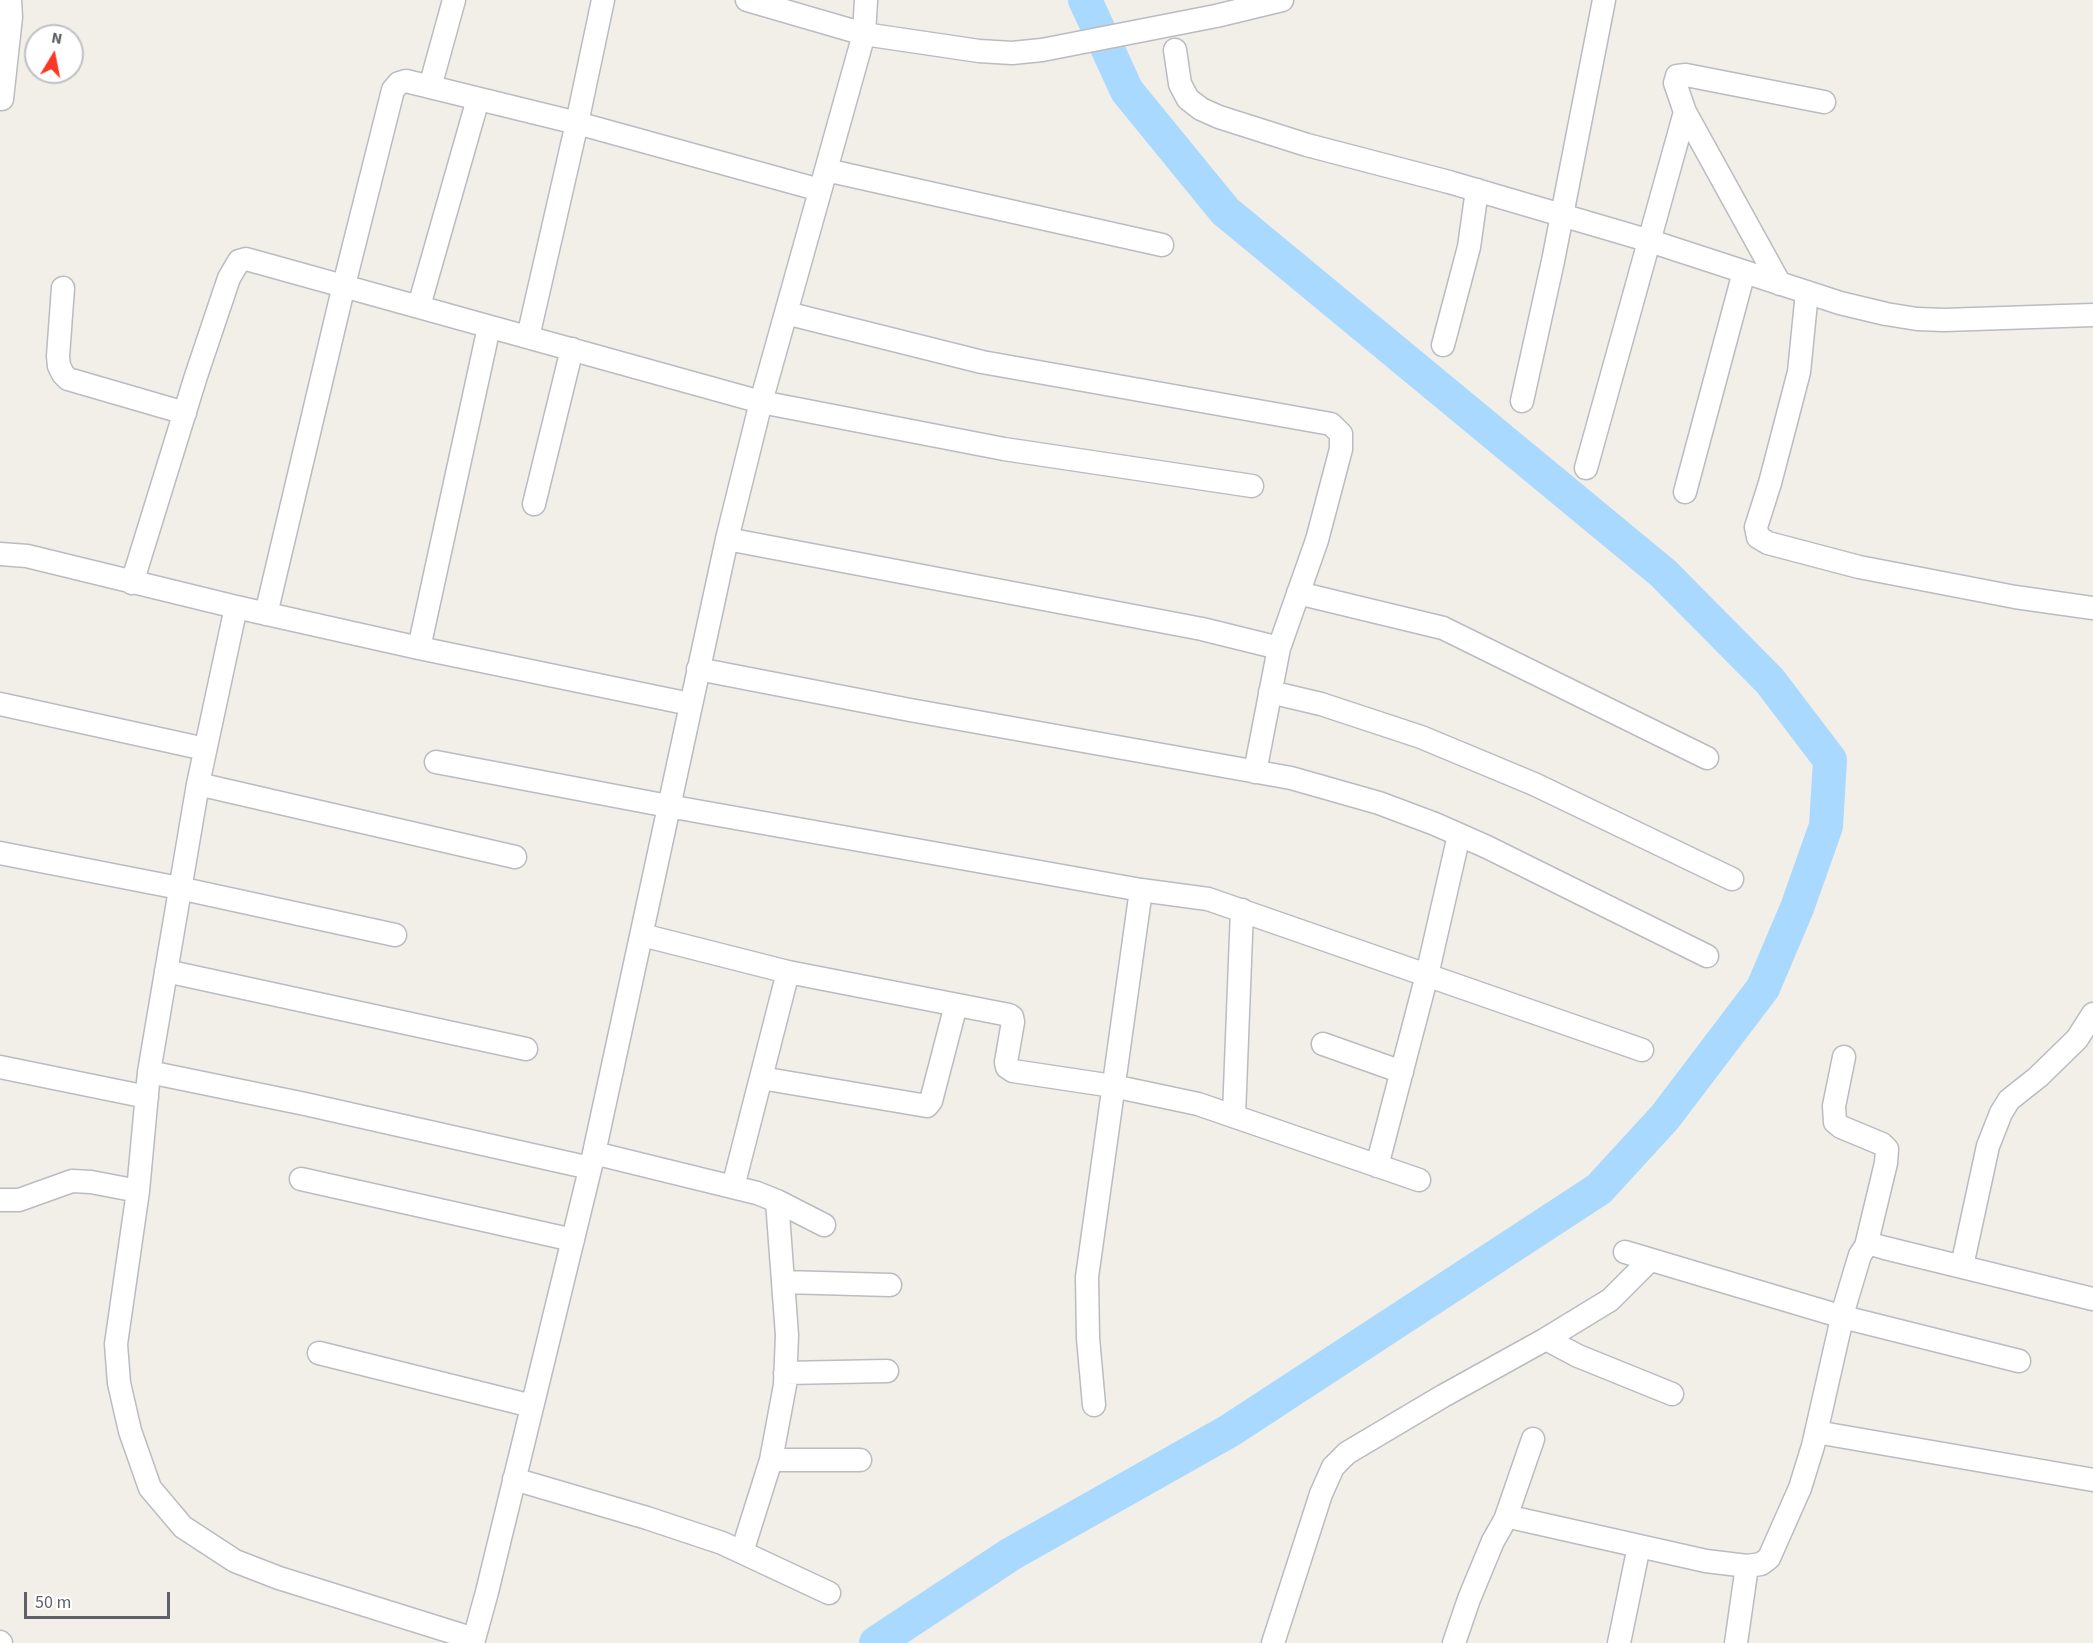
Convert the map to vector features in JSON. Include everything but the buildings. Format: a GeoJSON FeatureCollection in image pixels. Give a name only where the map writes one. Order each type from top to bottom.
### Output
{"type":"FeatureCollection","features":[{"type":"Feature","properties":{"kind":"street"},"geometry":{"type":"LineString","coordinates":[[2,99],[11,17],[10,0]]}},
{"type":"Feature","properties":{"kind":"street"},"geometry":{"type":"LineString","coordinates":[[430,87],[454,0]]}},
{"type":"Feature","properties":{"kind":"street"},"geometry":{"type":"LineString","coordinates":[[528,337],[603,0]]}},
{"type":"Feature","properties":{"kind":"street"},"geometry":{"type":"LineString","coordinates":[[747,0],[864,34],[979,51],[1012,53],[1042,50],[1216,16],[1282,0]]}},
{"type":"Feature","properties":{"kind":"street"},"geometry":{"type":"LineString","coordinates":[[236,607],[198,784],[149,1072],[138,1191],[116,1344],[119,1383],[130,1431],[150,1488],[183,1527],[235,1561],[279,1578],[473,1641],[592,1160],[727,539],[761,402],[864,34],[866,0]]}},
{"type":"Feature","properties":{"kind":"street"},"geometry":{"type":"LineString","coordinates":[[1522,401],[1562,215],[1604,0]]}},
{"type":"Feature","properties":{"kind":"street"},"geometry":{"type":"LineString","coordinates":[[1175,50],[1180,84],[1188,99],[1201,109],[1219,117],[1308,146],[1478,190],[1650,241],[1840,303],[1917,319],[2093,315]]}},
{"type":"Feature","properties":{"kind":"street"},"geometry":{"type":"LineString","coordinates":[[1780,284],[1685,112],[1675,83],[1677,76],[1686,75],[1824,102]]}},
{"type":"Feature","properties":{"kind":"street"},"geometry":{"type":"LineString","coordinates":[[266,614],[344,285],[393,90],[399,83],[405,81],[823,180],[1162,245]]}},
{"type":"Feature","properties":{"kind":"street"},"geometry":{"type":"LineString","coordinates":[[419,306],[478,99]]}},
{"type":"Feature","properties":{"kind":"street"},"geometry":{"type":"LineString","coordinates":[[1586,468],[1685,112]]}},
{"type":"Feature","properties":{"kind":"street"},"geometry":{"type":"LineString","coordinates":[[1443,345],[1469,246],[1478,190]]}},
{"type":"Feature","properties":{"kind":"street"},"geometry":{"type":"LineString","coordinates":[[132,583],[229,278],[239,261],[246,259],[761,402],[1004,449],[1252,486]]}},
{"type":"Feature","properties":{"kind":"street"},"geometry":{"type":"LineString","coordinates":[[1685,492],[1744,272]]}},
{"type":"Feature","properties":{"kind":"street"},"geometry":{"type":"LineString","coordinates":[[63,288],[58,356],[63,375],[68,379],[185,413]]}},
{"type":"Feature","properties":{"kind":"street"},"geometry":{"type":"LineString","coordinates":[[1807,292],[1799,372],[1756,527],[1758,537],[1768,543],[1859,567],[2015,597],[2093,608]]}},
{"type":"Feature","properties":{"kind":"street"},"geometry":{"type":"LineString","coordinates":[[786,313],[982,362],[1331,424],[1341,434],[1341,449],[1317,540],[1279,648],[1255,772]]}},
{"type":"Feature","properties":{"kind":"street"},"geometry":{"type":"LineString","coordinates":[[419,648],[489,327]]}},
{"type":"Feature","properties":{"kind":"street"},"geometry":{"type":"LineString","coordinates":[[534,504],[572,349]]}},
{"type":"Feature","properties":{"kind":"street"},"geometry":{"type":"LineString","coordinates":[[727,539],[1191,627],[1279,648]]}},
{"type":"Feature","properties":{"kind":"street"},"geometry":{"type":"LineString","coordinates":[[0,554],[27,555],[132,583],[266,614],[690,704]]}},
{"type":"Feature","properties":{"kind":"street"},"geometry":{"type":"LineString","coordinates":[[1298,593],[1443,628],[1707,758]]}},
{"type":"Feature","properties":{"kind":"street"},"geometry":{"type":"LineString","coordinates":[[698,669],[910,710],[1291,778],[1378,803],[1459,835],[1707,956]]}},
{"type":"Feature","properties":{"kind":"street"},"geometry":{"type":"LineString","coordinates":[[1270,692],[1321,704],[1421,737],[1534,784],[1732,879]]}},
{"type":"Feature","properties":{"kind":"street"},"geometry":{"type":"LineString","coordinates":[[0,704],[205,749]]}},
{"type":"Feature","properties":{"kind":"street"},"geometry":{"type":"LineString","coordinates":[[436,762],[668,806],[1141,890],[1208,899],[1642,1050]]}},
{"type":"Feature","properties":{"kind":"street"},"geometry":{"type":"LineString","coordinates":[[198,784],[515,857]]}},
{"type":"Feature","properties":{"kind":"street"},"geometry":{"type":"LineString","coordinates":[[1377,1166],[1427,975],[1459,835]]}},
{"type":"Feature","properties":{"kind":"street"},"geometry":{"type":"LineString","coordinates":[[0,853],[179,888],[395,935]]}},
{"type":"Feature","properties":{"kind":"street"},"geometry":{"type":"LineString","coordinates":[[1095,1405],[1088,1338],[1087,1277],[1141,890]]}},
{"type":"Feature","properties":{"kind":"street"},"geometry":{"type":"LineString","coordinates":[[1234,1115],[1242,910]]}},
{"type":"Feature","properties":{"kind":"street"},"geometry":{"type":"LineString","coordinates":[[642,935],[789,972],[1012,1017],[1006,1062],[1007,1067],[1013,1071],[1113,1086],[1198,1104],[1419,1180]]}},
{"type":"Feature","properties":{"kind":"street"},"geometry":{"type":"LineString","coordinates":[[165,971],[526,1049]]}},
{"type":"Feature","properties":{"kind":"street"},"geometry":{"type":"LineString","coordinates":[[733,1187],[789,972]]}},
{"type":"Feature","properties":{"kind":"street"},"geometry":{"type":"LineString","coordinates":[[761,1078],[927,1106],[931,1101],[956,1005]]}},
{"type":"Feature","properties":{"kind":"street"},"geometry":{"type":"LineString","coordinates":[[1962,1266],[1988,1146],[2001,1113],[2009,1100],[2038,1077],[2077,1039],[2093,1014]]}},
{"type":"Feature","properties":{"kind":"street"},"geometry":{"type":"LineString","coordinates":[[1323,1044],[1402,1071]]}},
{"type":"Feature","properties":{"kind":"street"},"geometry":{"type":"LineString","coordinates":[[1504,1520],[1516,1517],[1706,1561],[1747,1566],[1761,1564],[1769,1558],[1776,1547],[1800,1488],[1816,1432],[1843,1317],[1860,1255],[1866,1246],[1886,1163],[1887,1149],[1882,1144],[1841,1127],[1835,1122],[1834,1106],[1844,1057]]}},
{"type":"Feature","properties":{"kind":"street"},"geometry":{"type":"LineString","coordinates":[[0,1067],[147,1096]]}},
{"type":"Feature","properties":{"kind":"street"},"geometry":{"type":"LineString","coordinates":[[149,1072],[733,1187],[777,1201],[824,1225]]}},
{"type":"Feature","properties":{"kind":"street"},"geometry":{"type":"LineString","coordinates":[[301,1179],[573,1240]]}},
{"type":"Feature","properties":{"kind":"street"},"geometry":{"type":"LineString","coordinates":[[0,1200],[19,1200],[72,1181],[91,1182],[138,1191]]}},
{"type":"Feature","properties":{"kind":"street"},"geometry":{"type":"LineString","coordinates":[[742,1552],[771,1460],[785,1386],[787,1335],[777,1201]]}},
{"type":"Feature","properties":{"kind":"street"},"geometry":{"type":"LineString","coordinates":[[1866,1246],[1871,1244],[2093,1299]]}},
{"type":"Feature","properties":{"kind":"street"},"geometry":{"type":"LineString","coordinates":[[1625,1252],[1843,1317],[2019,1361]]}},
{"type":"Feature","properties":{"kind":"street"},"geometry":{"type":"LineString","coordinates":[[1273,1643],[1321,1494],[1333,1467],[1347,1453],[1610,1300],[1650,1260]]}},
{"type":"Feature","properties":{"kind":"street"},"geometry":{"type":"LineString","coordinates":[[784,1282],[890,1285]]}},
{"type":"Feature","properties":{"kind":"street"},"geometry":{"type":"LineString","coordinates":[[1546,1339],[1578,1356],[1672,1394]]}},
{"type":"Feature","properties":{"kind":"street"},"geometry":{"type":"LineString","coordinates":[[319,1353],[532,1406]]}},
{"type":"Feature","properties":{"kind":"street"},"geometry":{"type":"LineString","coordinates":[[785,1374],[887,1371]]}},
{"type":"Feature","properties":{"kind":"street"},"geometry":{"type":"LineString","coordinates":[[1816,1432],[2093,1480]]}},
{"type":"Feature","properties":{"kind":"street"},"geometry":{"type":"LineString","coordinates":[[1454,1643],[1469,1599],[1504,1520],[1533,1438]]}},
{"type":"Feature","properties":{"kind":"street"},"geometry":{"type":"LineString","coordinates":[[771,1460],[860,1460]]}},
{"type":"Feature","properties":{"kind":"street"},"geometry":{"type":"LineString","coordinates":[[514,1479],[647,1518],[722,1543],[829,1593]]}},
{"type":"Feature","properties":{"kind":"street"},"geometry":{"type":"LineString","coordinates":[[1619,1643],[1639,1546]]}},
{"type":"Feature","properties":{"kind":"street"},"geometry":{"type":"LineString","coordinates":[[1736,1643],[1747,1566]]}},
{"type":"Feature","properties":{"kind":"waterway"},"geometry":{"type":"LineString","coordinates":[[876,1643],[1011,1554],[1229,1431],[1599,1189],[1665,1117],[1763,988],[1797,908],[1826,826],[1830,760],[1770,681],[1663,573],[1225,211],[1127,91],[1085,0]]}}]}
